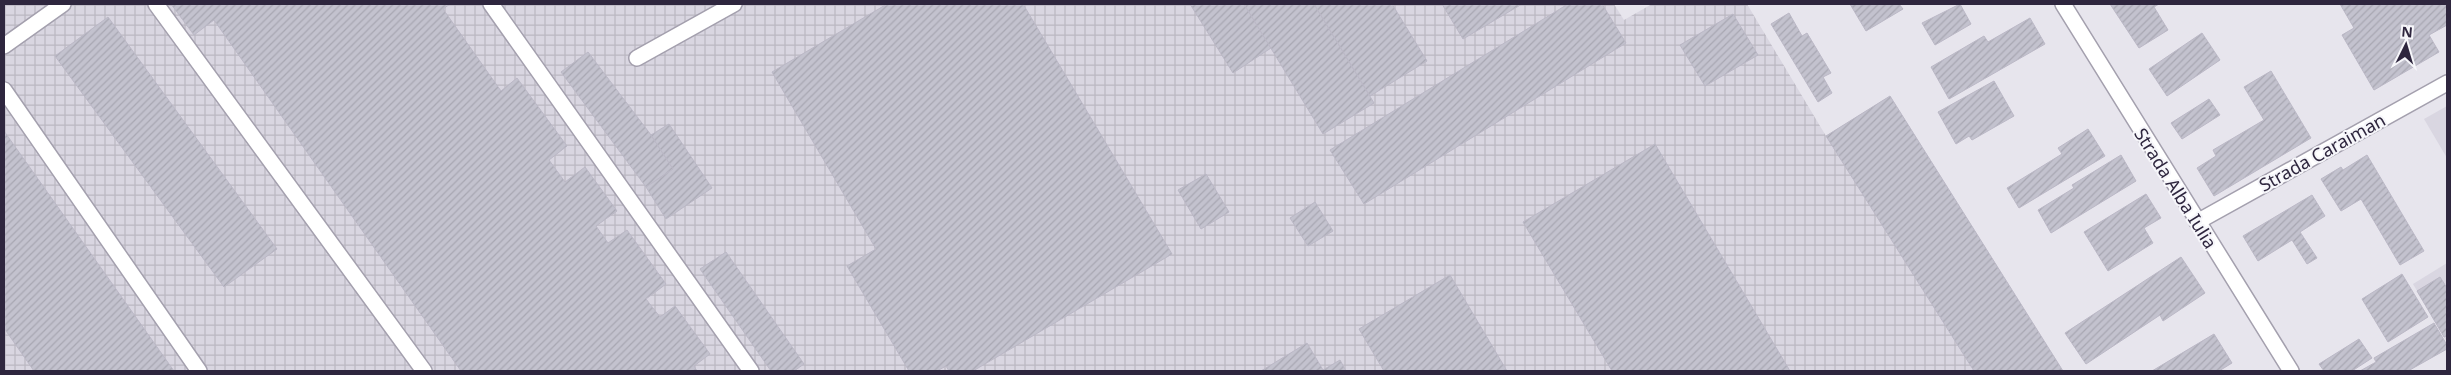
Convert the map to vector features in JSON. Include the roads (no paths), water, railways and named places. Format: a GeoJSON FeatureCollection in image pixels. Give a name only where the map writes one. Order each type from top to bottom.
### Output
{"type":"FeatureCollection","features":[{"type":"Feature","properties":{"kind":"street"},"geometry":{"type":"LineString","coordinates":[[4,46],[63,4]]}},
{"type":"Feature","properties":{"kind":"street"},"geometry":{"type":"LineString","coordinates":[[156,4],[424,371]]}},
{"type":"Feature","properties":{"kind":"street"},"geometry":{"type":"LineString","coordinates":[[491,4],[750,371]]}},
{"type":"Feature","properties":{"kind":"street"},"geometry":{"type":"LineString","coordinates":[[637,58],[734,4]]}},
{"type":"Feature","properties":{"kind":"street","name":"Strada Alba Iulia"},"geometry":{"type":"LineString","coordinates":[[2063,4],[2291,371]]}},
{"type":"Feature","properties":{"kind":"street","name":"Strada Caraiman"},"geometry":{"type":"LineString","coordinates":[[2197,222],[2447,82]]}},
{"type":"Feature","properties":{"kind":"street"},"geometry":{"type":"LineString","coordinates":[[4,90],[199,371]]}}]}
